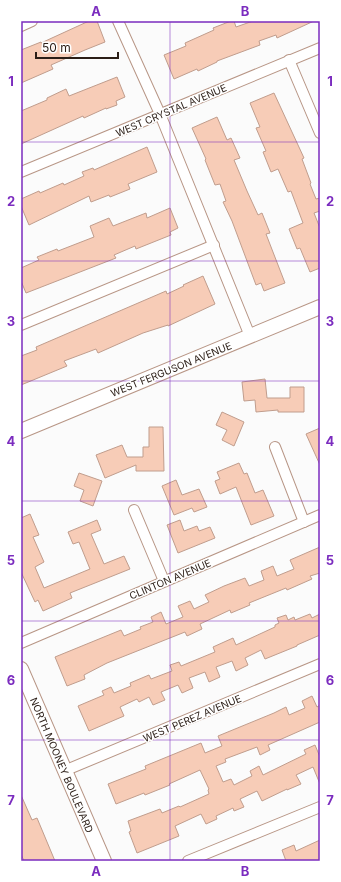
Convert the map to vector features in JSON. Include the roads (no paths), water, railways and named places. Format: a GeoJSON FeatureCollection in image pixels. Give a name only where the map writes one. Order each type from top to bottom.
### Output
{"type":"FeatureCollection","features":[{"type":"Feature","properties":{"kind":"street"},"geometry":{"type":"LineString","coordinates":[[21,26],[32,21]]}},
{"type":"Feature","properties":{"kind":"street"},"geometry":{"type":"LineString","coordinates":[[118,21],[160,114],[250,336]]}},
{"type":"Feature","properties":{"kind":"street","name":"WEST CRYSTAL AVENUE"},"geometry":{"type":"LineString","coordinates":[[21,172],[320,48]]}},
{"type":"Feature","properties":{"kind":"street"},"geometry":{"type":"LineString","coordinates":[[290,60],[320,133]]}},
{"type":"Feature","properties":{"kind":"street"},"geometry":{"type":"LineString","coordinates":[[21,325],[214,245]]}},
{"type":"Feature","properties":{"kind":"street","name":"WEST FERGUSON AVENUE"},"geometry":{"type":"LineString","coordinates":[[21,431],[320,307]]}},
{"type":"Feature","properties":{"kind":"street"},"geometry":{"type":"LineString","coordinates":[[275,447],[304,522]]}},
{"type":"Feature","properties":{"kind":"street"},"geometry":{"type":"LineString","coordinates":[[134,510],[164,581]]}},
{"type":"Feature","properties":{"kind":"street","name":"CLINTON AVENUE"},"geometry":{"type":"LineString","coordinates":[[21,643],[320,516]]}},
{"type":"Feature","properties":{"kind":"street","name":"WEST PEREZ AVENUE"},"geometry":{"type":"LineString","coordinates":[[64,771],[320,664]]}},
{"type":"Feature","properties":{"kind":"street","name":"NORTH MOONEY BOULEVARD"},"geometry":{"type":"LineString","coordinates":[[21,669],[104,861]]}},
{"type":"Feature","properties":{"kind":"street"},"geometry":{"type":"LineString","coordinates":[[188,861],[320,807]]}}]}
